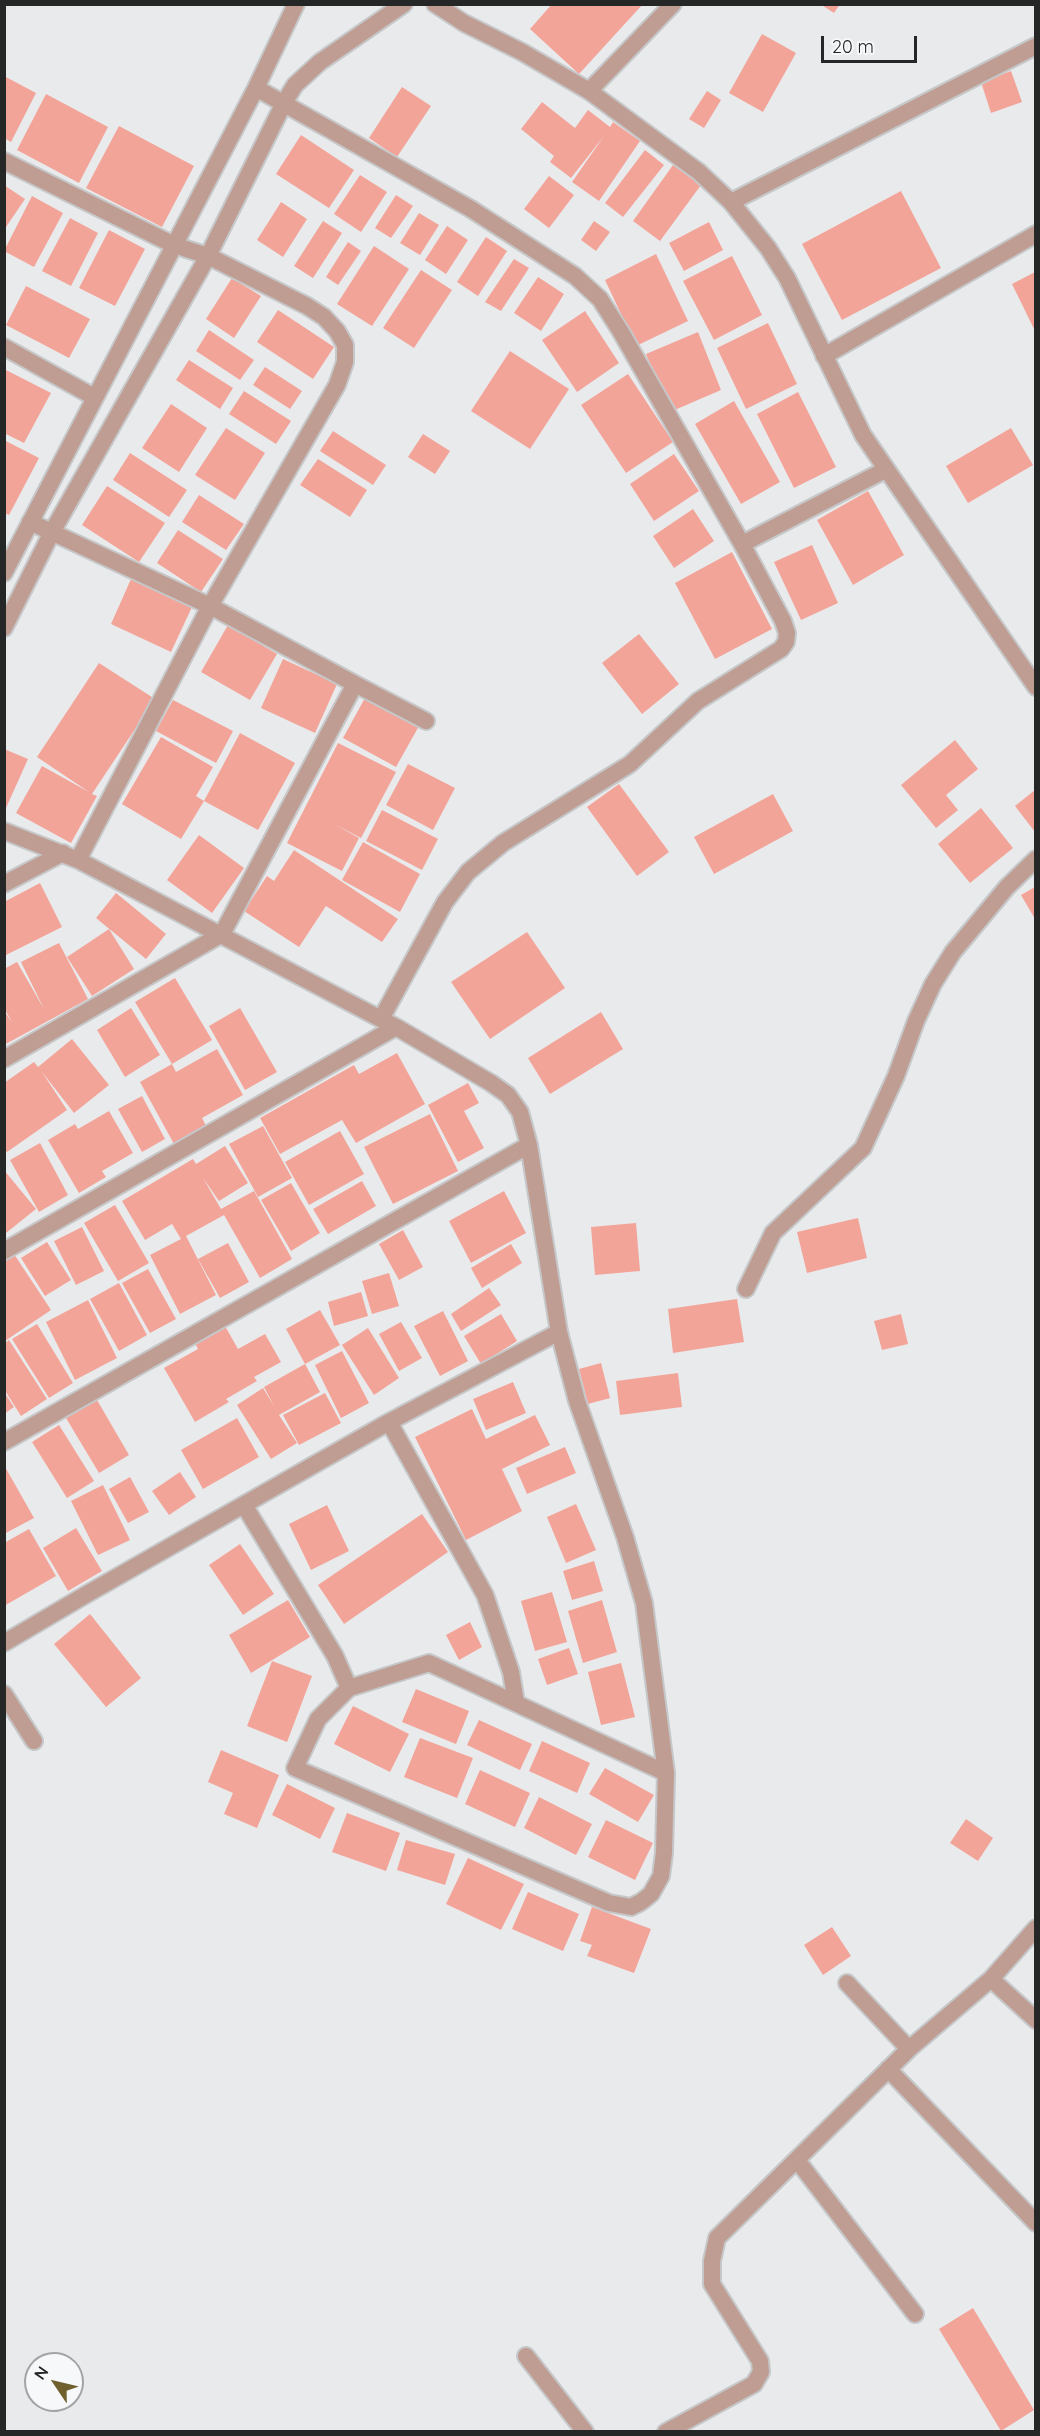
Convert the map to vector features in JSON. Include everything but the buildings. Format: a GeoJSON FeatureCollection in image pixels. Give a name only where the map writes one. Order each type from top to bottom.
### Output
{"type":"FeatureCollection","features":[{"type":"Feature","properties":{"kind":"street"},"geometry":{"type":"LineString","coordinates":[[4,573],[256,88],[296,4]]}},
{"type":"Feature","properties":{"kind":"street"},"geometry":{"type":"LineString","coordinates":[[4,628],[52,532],[208,256],[295,85],[320,62],[404,4]]}},
{"type":"Feature","properties":{"kind":"street"},"geometry":{"type":"LineString","coordinates":[[435,4],[464,23],[522,52],[589,92],[699,172],[731,202],[768,248],[787,278],[863,435],[1035,687]]}},
{"type":"Feature","properties":{"kind":"street"},"geometry":{"type":"LineString","coordinates":[[589,92],[673,4]]}},
{"type":"Feature","properties":{"kind":"street"},"geometry":{"type":"LineString","coordinates":[[731,202],[1035,46]]}},
{"type":"Feature","properties":{"kind":"street"},"geometry":{"type":"LineString","coordinates":[[4,1251],[388,1023],[445,902],[468,872],[503,843],[630,764],[698,701],[781,649],[786,642],[787,633],[783,621],[742,544],[600,299],[575,276],[471,209],[256,88]]}},
{"type":"Feature","properties":{"kind":"street"},"geometry":{"type":"LineString","coordinates":[[4,161],[174,245],[208,256],[307,306],[337,331],[345,345],[345,362],[337,385],[210,606],[71,856],[4,884]]}},
{"type":"Feature","properties":{"kind":"street"},"geometry":{"type":"LineString","coordinates":[[824,356],[1035,234]]}},
{"type":"Feature","properties":{"kind":"street"},"geometry":{"type":"LineString","coordinates":[[4,347],[94,397]]}},
{"type":"Feature","properties":{"kind":"street"},"geometry":{"type":"LineString","coordinates":[[742,544],[885,470]]}},
{"type":"Feature","properties":{"kind":"street"},"geometry":{"type":"LineString","coordinates":[[30,522],[210,606],[426,721]]}},
{"type":"Feature","properties":{"kind":"street"},"geometry":{"type":"LineString","coordinates":[[4,534],[20,542]]}},
{"type":"Feature","properties":{"kind":"street"},"geometry":{"type":"LineString","coordinates":[[4,1059],[222,934],[355,684]]}},
{"type":"Feature","properties":{"kind":"street"},"geometry":{"type":"LineString","coordinates":[[4,831],[71,856],[388,1023],[491,1083],[508,1095],[520,1112],[529,1146],[559,1332],[577,1401],[625,1537],[644,1603],[666,1773],[664,1853],[661,1876],[651,1894],[641,1902],[631,1907],[609,1903],[295,1768],[318,1719],[349,1688],[429,1663],[666,1773]]}},
{"type":"Feature","properties":{"kind":"street"},"geometry":{"type":"LineString","coordinates":[[746,1289],[773,1233],[863,1148],[896,1076],[916,1021],[933,984],[953,952],[1007,887],[1035,859]]}},
{"type":"Feature","properties":{"kind":"street"},"geometry":{"type":"LineString","coordinates":[[4,1442],[529,1146]]}},
{"type":"Feature","properties":{"kind":"street"},"geometry":{"type":"LineString","coordinates":[[4,1643],[389,1422],[559,1332]]}},
{"type":"Feature","properties":{"kind":"street"},"geometry":{"type":"LineString","coordinates":[[389,1422],[485,1595],[511,1671],[516,1703]]}},
{"type":"Feature","properties":{"kind":"street"},"geometry":{"type":"LineString","coordinates":[[244,1505],[334,1656],[349,1688]]}},
{"type":"Feature","properties":{"kind":"street"},"geometry":{"type":"LineString","coordinates":[[4,1694],[34,1741]]}},
{"type":"Feature","properties":{"kind":"street"},"geometry":{"type":"LineString","coordinates":[[674,2429],[754,2384],[761,2372],[760,2361],[712,2284],[712,2261],[717,2238],[909,2049],[991,1979],[1035,1928]]}},
{"type":"Feature","properties":{"kind":"street"},"geometry":{"type":"LineString","coordinates":[[991,1979],[1035,2020]]}},
{"type":"Feature","properties":{"kind":"street"},"geometry":{"type":"LineString","coordinates":[[847,1983],[909,2049]]}},
{"type":"Feature","properties":{"kind":"street"},"geometry":{"type":"LineString","coordinates":[[888,2069],[1035,2223]]}},
{"type":"Feature","properties":{"kind":"street"},"geometry":{"type":"LineString","coordinates":[[797,2160],[915,2314]]}},
{"type":"Feature","properties":{"kind":"street"},"geometry":{"type":"LineString","coordinates":[[526,2356],[585,2432]]}}]}
